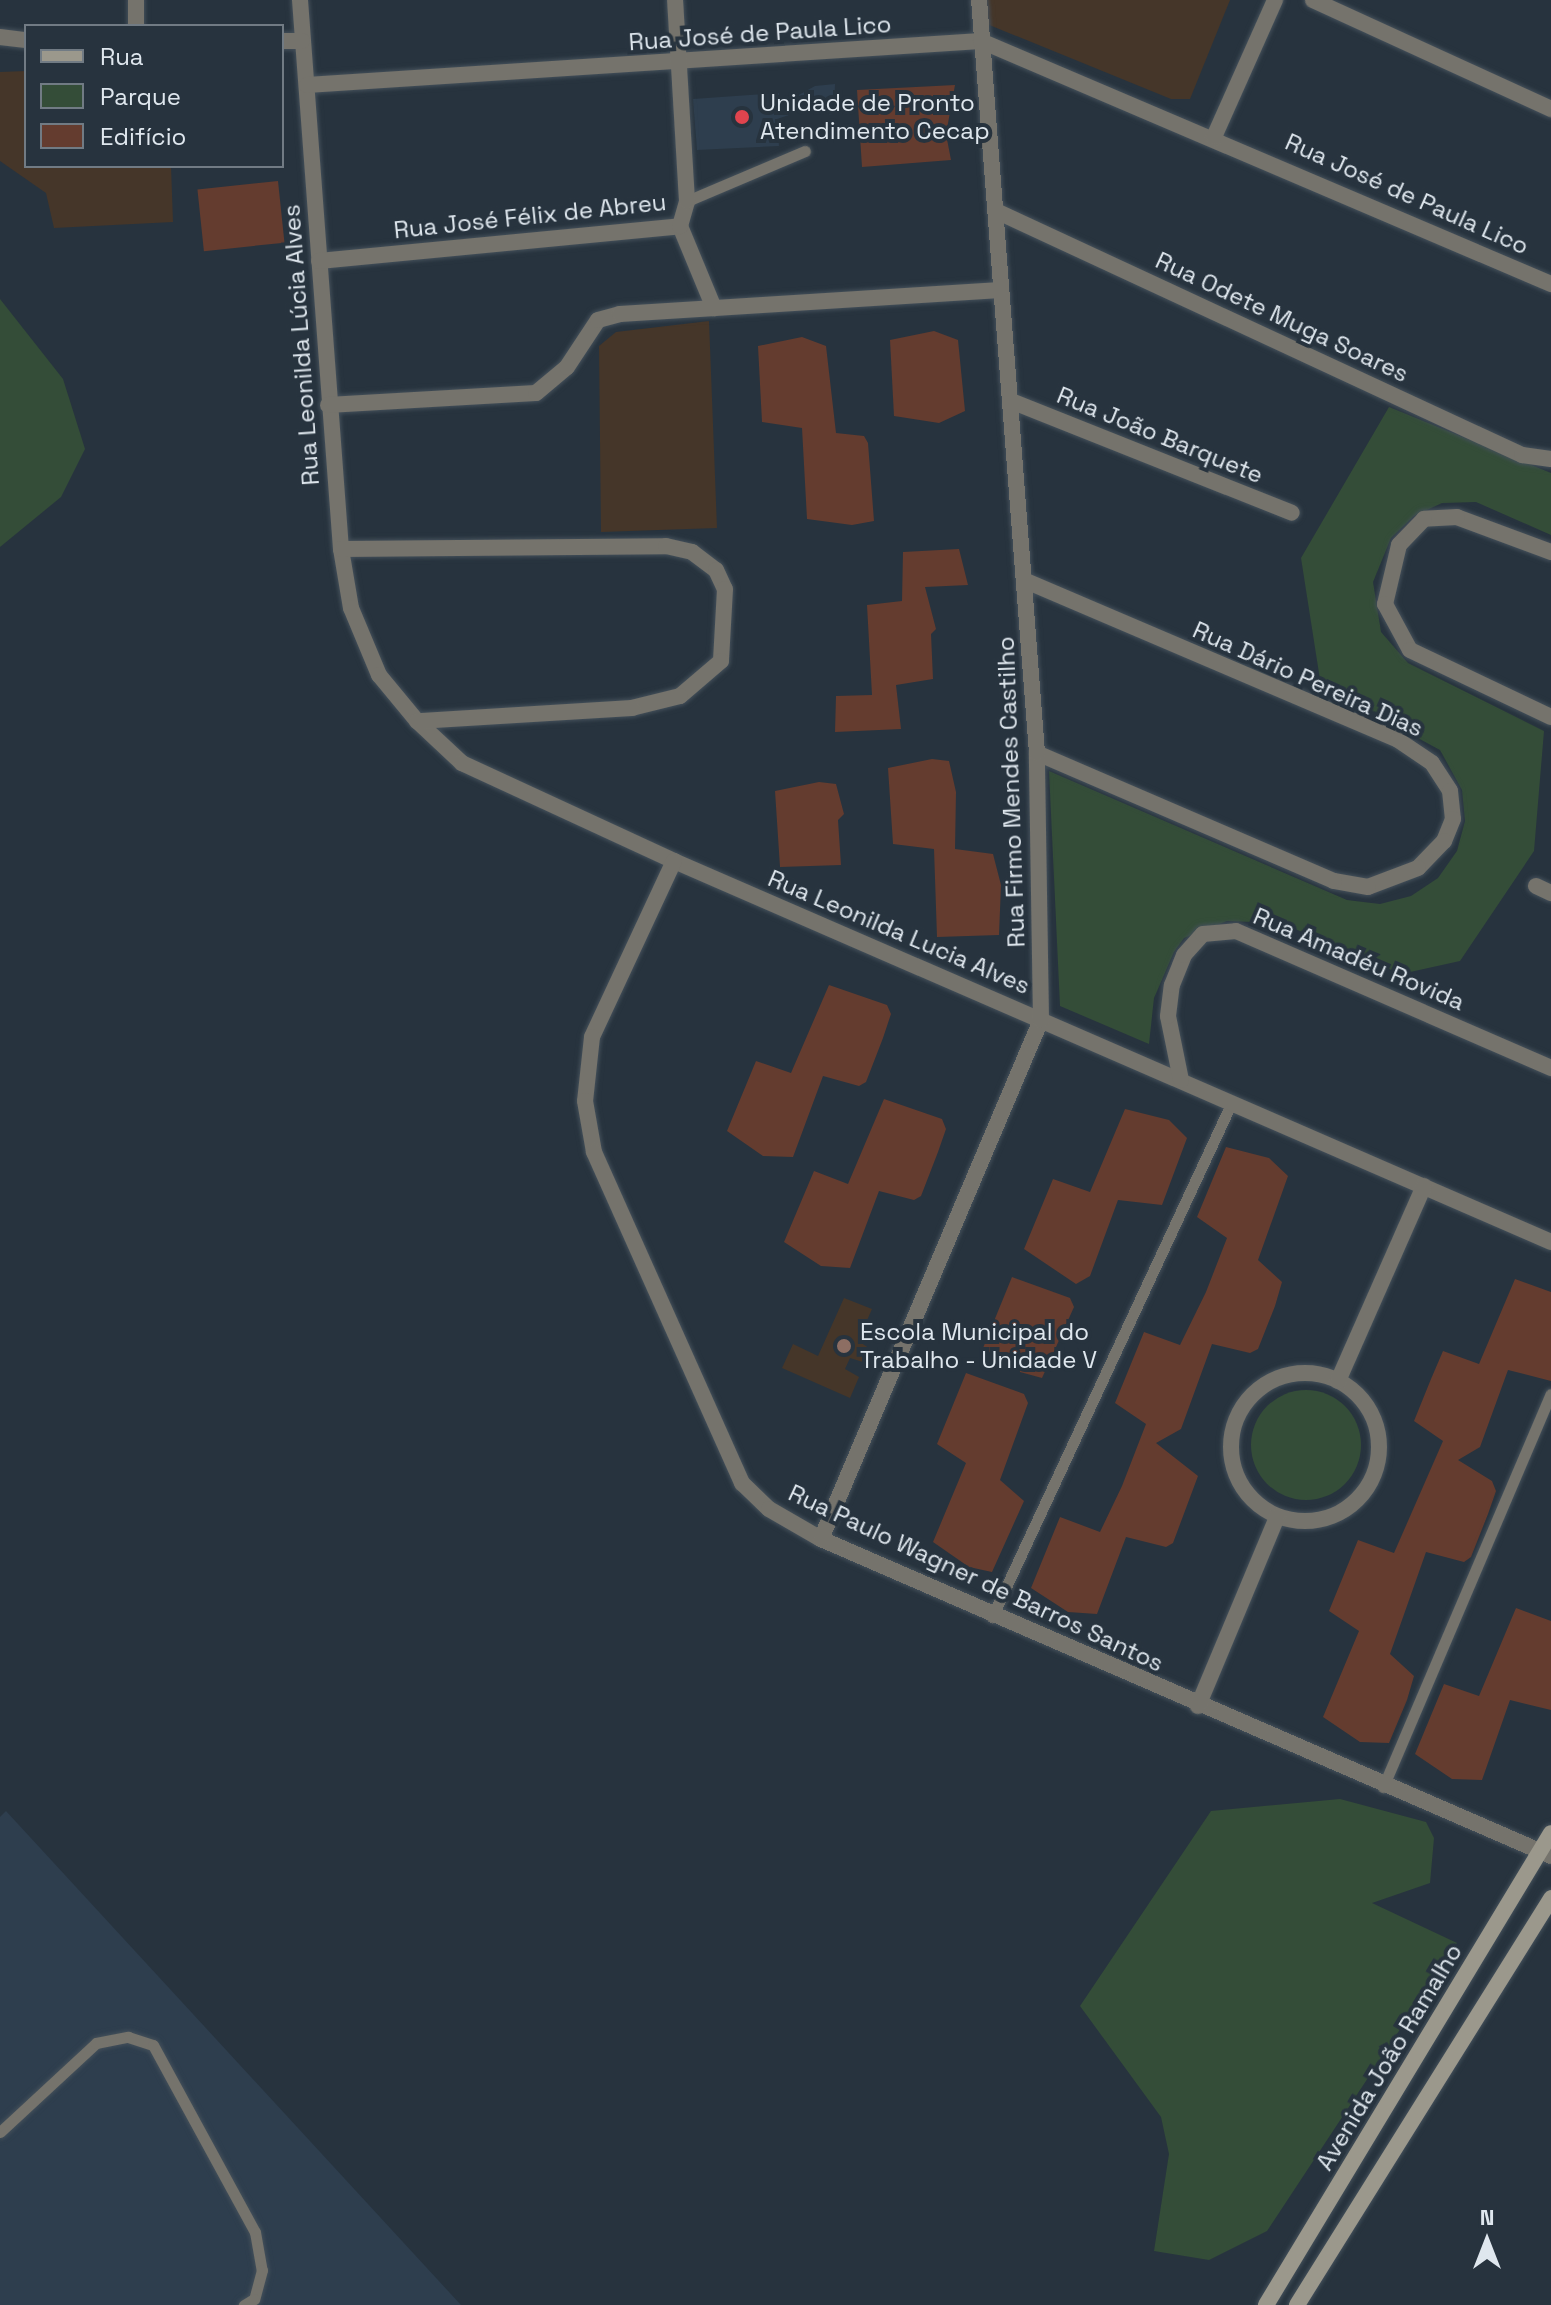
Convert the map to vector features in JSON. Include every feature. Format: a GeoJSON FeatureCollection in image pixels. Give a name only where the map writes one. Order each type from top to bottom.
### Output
{"type":"FeatureCollection","features":[{"type":"Feature","properties":{"kind":"street"},"geometry":{"type":"LineString","coordinates":[[136,0],[136,24]]}},
{"type":"Feature","properties":{"kind":"street","name":"Rua Leonilda Lúcia Alves"},"geometry":{"type":"LineString","coordinates":[[300,0],[341,549]]}},
{"type":"Feature","properties":{"kind":"street","name":"Rua José Félix de Abreu"},"geometry":{"type":"LineString","coordinates":[[319,261],[680,226],[687,201],[675,0]]}},
{"type":"Feature","properties":{"kind":"street","name":"Rua Firmo Mendes Castilho"},"geometry":{"type":"LineString","coordinates":[[821,1539],[1041,1020],[1037,753],[979,0]]}},
{"type":"Feature","properties":{"kind":"street"},"geometry":{"type":"LineString","coordinates":[[1214,137],[1275,0]]}},
{"type":"Feature","properties":{"kind":"street"},"geometry":{"type":"LineString","coordinates":[[1313,0],[1551,109]]}},
{"type":"Feature","properties":{"kind":"street"},"geometry":{"type":"LineString","coordinates":[[0,37],[24,40]]}},
{"type":"Feature","properties":{"kind":"street"},"geometry":{"type":"LineString","coordinates":[[284,41],[302,41]]}},
{"type":"Feature","properties":{"kind":"street","name":"Rua José de Paula Lico"},"geometry":{"type":"LineString","coordinates":[[307,85],[981,41],[1214,137],[1551,284]]}},
{"type":"Feature","properties":{"kind":"street","name":"Rua Odete Muga Soares"},"geometry":{"type":"LineString","coordinates":[[996,211],[1522,455],[1551,459]]}},
{"type":"Feature","properties":{"kind":"street"},"geometry":{"type":"LineString","coordinates":[[680,226],[714,308]]}},
{"type":"Feature","properties":{"kind":"street"},"geometry":{"type":"LineString","coordinates":[[328,405],[536,393],[567,367],[598,320],[714,308],[1000,290]]}},
{"type":"Feature","properties":{"kind":"street","name":"Rua João Barquete"},"geometry":{"type":"LineString","coordinates":[[1011,401],[1292,513]]}},
{"type":"Feature","properties":{"kind":"street"},"geometry":{"type":"LineString","coordinates":[[1551,552],[1457,517],[1424,519],[1399,545],[1385,604],[1410,650],[1551,717]]}},
{"type":"Feature","properties":{"kind":"street"},"geometry":{"type":"LineString","coordinates":[[341,549],[666,546],[692,552],[716,570],[725,589],[721,661],[680,696],[632,708],[417,721]]}},
{"type":"Feature","properties":{"kind":"street","name":"Rua Leonilda Lucia Alves"},"geometry":{"type":"LineString","coordinates":[[341,549],[351,608],[379,675],[417,721],[462,763],[674,861],[1551,1242]]}},
{"type":"Feature","properties":{"kind":"street","name":"Rua Dário Pereira Dias"},"geometry":{"type":"LineString","coordinates":[[1026,581],[1398,740],[1432,763],[1450,791],[1453,819],[1444,841],[1418,868],[1368,887],[1334,881],[1037,753]]}},
{"type":"Feature","properties":{"kind":"street","name":"Rua Paulo Wagner de Barros Santos"},"geometry":{"type":"LineString","coordinates":[[674,861],[592,1037],[585,1101],[594,1152],[742,1483],[769,1509],[821,1539],[1383,1787],[1546,1852]]}},
{"type":"Feature","properties":{"kind":"street","name":"Rua Amadéu Rovida"},"geometry":{"type":"LineString","coordinates":[[1181,1080],[1168,1016],[1172,985],[1184,955],[1203,934],[1236,931],[1551,1068]]}},
{"type":"Feature","properties":{"kind":"street"},"geometry":{"type":"LineString","coordinates":[[1338,1381],[1424,1186]]}},
{"type":"Feature","properties":{"kind":"street"},"geometry":{"type":"LineString","coordinates":[[1313,1373],[1338,1381],[1373,1416],[1379,1441],[1372,1477],[1350,1507],[1327,1518],[1277,1517],[1238,1482],[1232,1429],[1261,1386],[1286,1375],[1313,1373]]}},
{"type":"Feature","properties":{"kind":"street"},"geometry":{"type":"LineString","coordinates":[[1198,1706],[1277,1517]]}},
{"type":"Feature","properties":{"kind":"street","name":"Avenida João Ramalho"},"geometry":{"type":"LineString","coordinates":[[1266,2305],[1546,1852],[1551,1833]]}},
{"type":"Feature","properties":{"kind":"street","name":"Avenida João Ramalho"},"geometry":{"type":"LineString","coordinates":[[1297,2305],[1551,1898]]}},
{"type":"Feature","properties":{"kind":"lane"},"geometry":{"type":"LineString","coordinates":[[687,201],[805,151]]}},
{"type":"Feature","properties":{"kind":"lane"},"geometry":{"type":"LineString","coordinates":[[992,1617],[1231,1104]]}},
{"type":"Feature","properties":{"kind":"lane"},"geometry":{"type":"LineString","coordinates":[[1383,1787],[1551,1394]]}},
{"type":"Feature","properties":{"kind":"lane"},"geometry":{"type":"LineString","coordinates":[[0,2132],[96,2043],[128,2037],[153,2045],[255,2232],[262,2270],[254,2299],[244,2305]]}},
{"type":"Feature","properties":{"kind":"shaded area"},"geometry":{"type":"Polygon","coordinates":[[[981,0],[1230,0],[1190,99],[1171,99],[982,22],[981,0]]]}},
{"type":"Feature","properties":{"kind":"shaded area"},"geometry":{"type":"Polygon","coordinates":[[[24,71],[24,168],[171,168],[173,222],[54,228],[46,193],[0,161],[0,72],[24,71]]]}},
{"type":"Feature","properties":{"kind":"shaded area","name":"Unidade de Pronto Atendimento Cecap"},"geometry":{"type":"Polygon","coordinates":[[[835,84],[834,115],[818,114],[816,106],[777,119],[779,146],[697,150],[693,99],[779,93],[779,106],[815,86],[835,84]]]}},
{"type":"Feature","properties":{"kind":"shaded area"},"geometry":{"type":"Polygon","coordinates":[[[709,321],[717,528],[601,532],[599,346],[616,332],[709,321]]]}},
{"type":"Feature","properties":{"kind":"shaded area","name":"Escola Municipal do Trabalho - Unidade V"},"geometry":{"type":"Polygon","coordinates":[[[844,1298],[872,1309],[858,1341],[869,1348],[866,1363],[850,1358],[845,1369],[859,1377],[850,1398],[782,1368],[793,1344],[818,1356],[844,1298]]]}},
{"type":"Feature","properties":{"kind":"shaded area"},"geometry":{"type":"Polygon","coordinates":[[[6,1811],[461,2305],[0,2305],[0,1817],[6,1811]]]}},
{"type":"Feature","properties":{"kind":"green space"},"geometry":{"type":"Polygon","coordinates":[[[0,299],[63,379],[85,449],[61,497],[0,547],[0,299]]]}},
{"type":"Feature","properties":{"kind":"green space"},"geometry":{"type":"Polygon","coordinates":[[[1389,407],[1551,473],[1551,535],[1476,502],[1442,503],[1414,516],[1391,538],[1373,582],[1381,632],[1408,663],[1544,731],[1534,851],[1460,961],[1401,974],[1281,923],[1227,921],[1184,938],[1174,952],[1154,998],[1149,1044],[1060,1006],[1049,771],[1347,900],[1380,904],[1411,896],[1438,878],[1457,851],[1465,821],[1462,790],[1440,750],[1321,686],[1301,558],[1389,407]]]}},
{"type":"Feature","properties":{"kind":"green space"},"geometry":{"type":"Polygon","coordinates":[[[1306,1390],[1327,1394],[1345,1406],[1357,1424],[1361,1445],[1357,1466],[1345,1484],[1327,1496],[1306,1500],[1285,1496],[1267,1484],[1255,1466],[1251,1445],[1255,1424],[1267,1406],[1285,1394],[1306,1390]]]}},
{"type":"Feature","properties":{"kind":"green space"},"geometry":{"type":"Polygon","coordinates":[[[1340,1799],[1426,1822],[1434,1838],[1430,1883],[1372,1903],[1457,1943],[1267,2231],[1209,2260],[1154,2251],[1169,2154],[1161,2117],[1080,2006],[1211,1811],[1340,1799]]]}},
{"type":"Feature","properties":{"kind":"building"},"geometry":{"type":"Polygon","coordinates":[[[955,85],[946,134],[951,160],[862,167],[857,90],[955,85]]]}},
{"type":"Feature","properties":{"kind":"building"},"geometry":{"type":"Polygon","coordinates":[[[278,181],[284,243],[204,251],[197,189],[278,181]]]}},
{"type":"Feature","properties":{"kind":"building"},"geometry":{"type":"Polygon","coordinates":[[[934,331],[958,340],[965,411],[939,423],[894,416],[890,340],[934,331]]]}},
{"type":"Feature","properties":{"kind":"building"},"geometry":{"type":"Polygon","coordinates":[[[802,337],[826,346],[836,433],[864,436],[868,443],[874,521],[852,525],[807,519],[802,428],[762,422],[758,346],[802,337]]]}},
{"type":"Feature","properties":{"kind":"building"},"geometry":{"type":"Polygon","coordinates":[[[959,549],[968,585],[925,587],[936,629],[931,634],[933,679],[896,685],[901,729],[835,732],[836,696],[872,695],[867,605],[902,601],[903,552],[959,549]]]}},
{"type":"Feature","properties":{"kind":"building"},"geometry":{"type":"Polygon","coordinates":[[[932,759],[949,761],[956,792],[955,849],[993,854],[1001,885],[999,935],[937,937],[934,849],[893,844],[888,768],[932,759]]]}},
{"type":"Feature","properties":{"kind":"building"},"geometry":{"type":"Polygon","coordinates":[[[819,782],[836,784],[844,814],[838,820],[841,865],[780,867],[775,791],[819,782]]]}},
{"type":"Feature","properties":{"kind":"building"},"geometry":{"type":"Polygon","coordinates":[[[829,985],[887,1005],[891,1014],[883,1038],[866,1082],[859,1086],[823,1076],[793,1157],[763,1156],[727,1131],[756,1061],[791,1073],[829,985]]]}},
{"type":"Feature","properties":{"kind":"building"},"geometry":{"type":"Polygon","coordinates":[[[884,1099],[942,1119],[946,1129],[938,1152],[921,1196],[914,1200],[879,1191],[850,1268],[821,1266],[784,1242],[814,1171],[848,1184],[884,1099]]]}},
{"type":"Feature","properties":{"kind":"building"},"geometry":{"type":"Polygon","coordinates":[[[1125,1109],[1169,1120],[1187,1138],[1162,1205],[1118,1200],[1090,1276],[1076,1284],[1024,1249],[1053,1179],[1090,1192],[1125,1109]]]}},
{"type":"Feature","properties":{"kind":"building"},"geometry":{"type":"Polygon","coordinates":[[[1226,1147],[1269,1158],[1288,1176],[1258,1260],[1282,1282],[1275,1306],[1258,1349],[1250,1353],[1212,1344],[1181,1429],[1156,1443],[1198,1476],[1173,1543],[1166,1547],[1126,1537],[1097,1614],[1068,1612],[1031,1588],[1060,1517],[1100,1532],[1122,1486],[1146,1424],[1115,1403],[1144,1332],[1180,1345],[1206,1292],[1227,1238],[1197,1217],[1226,1147]]]}},
{"type":"Feature","properties":{"kind":"building"},"geometry":{"type":"Polygon","coordinates":[[[1012,1277],[1070,1298],[1074,1307],[1042,1378],[1020,1372],[983,1348],[1012,1277]]]}},
{"type":"Feature","properties":{"kind":"building"},"geometry":{"type":"Polygon","coordinates":[[[1515,1279],[1551,1292],[1551,1381],[1508,1370],[1480,1447],[1458,1460],[1492,1481],[1496,1491],[1471,1557],[1464,1562],[1426,1552],[1390,1654],[1414,1676],[1407,1700],[1389,1743],[1360,1742],[1323,1717],[1359,1631],[1329,1611],[1358,1540],[1394,1553],[1443,1441],[1414,1421],[1443,1351],[1479,1364],[1515,1279]]]}},
{"type":"Feature","properties":{"kind":"building"},"geometry":{"type":"Polygon","coordinates":[[[966,1373],[1024,1394],[1028,1403],[1000,1480],[1024,1501],[992,1572],[969,1567],[933,1542],[966,1463],[937,1444],[966,1373]]]}},
{"type":"Feature","properties":{"kind":"building"},"geometry":{"type":"Polygon","coordinates":[[[1516,1608],[1551,1621],[1551,1710],[1510,1700],[1482,1780],[1452,1779],[1415,1754],[1444,1684],[1479,1696],[1516,1608]]]}},
{"type":"Feature","properties":{"kind":"place","name":"Unidade de Pronto Atendimento Cecap"},"geometry":{"type":"Point","coordinates":[742,117]}},
{"type":"Feature","properties":{"kind":"place","name":"Escola Municipal do Trabalho - Unidade V"},"geometry":{"type":"Point","coordinates":[844,1346]}}]}
